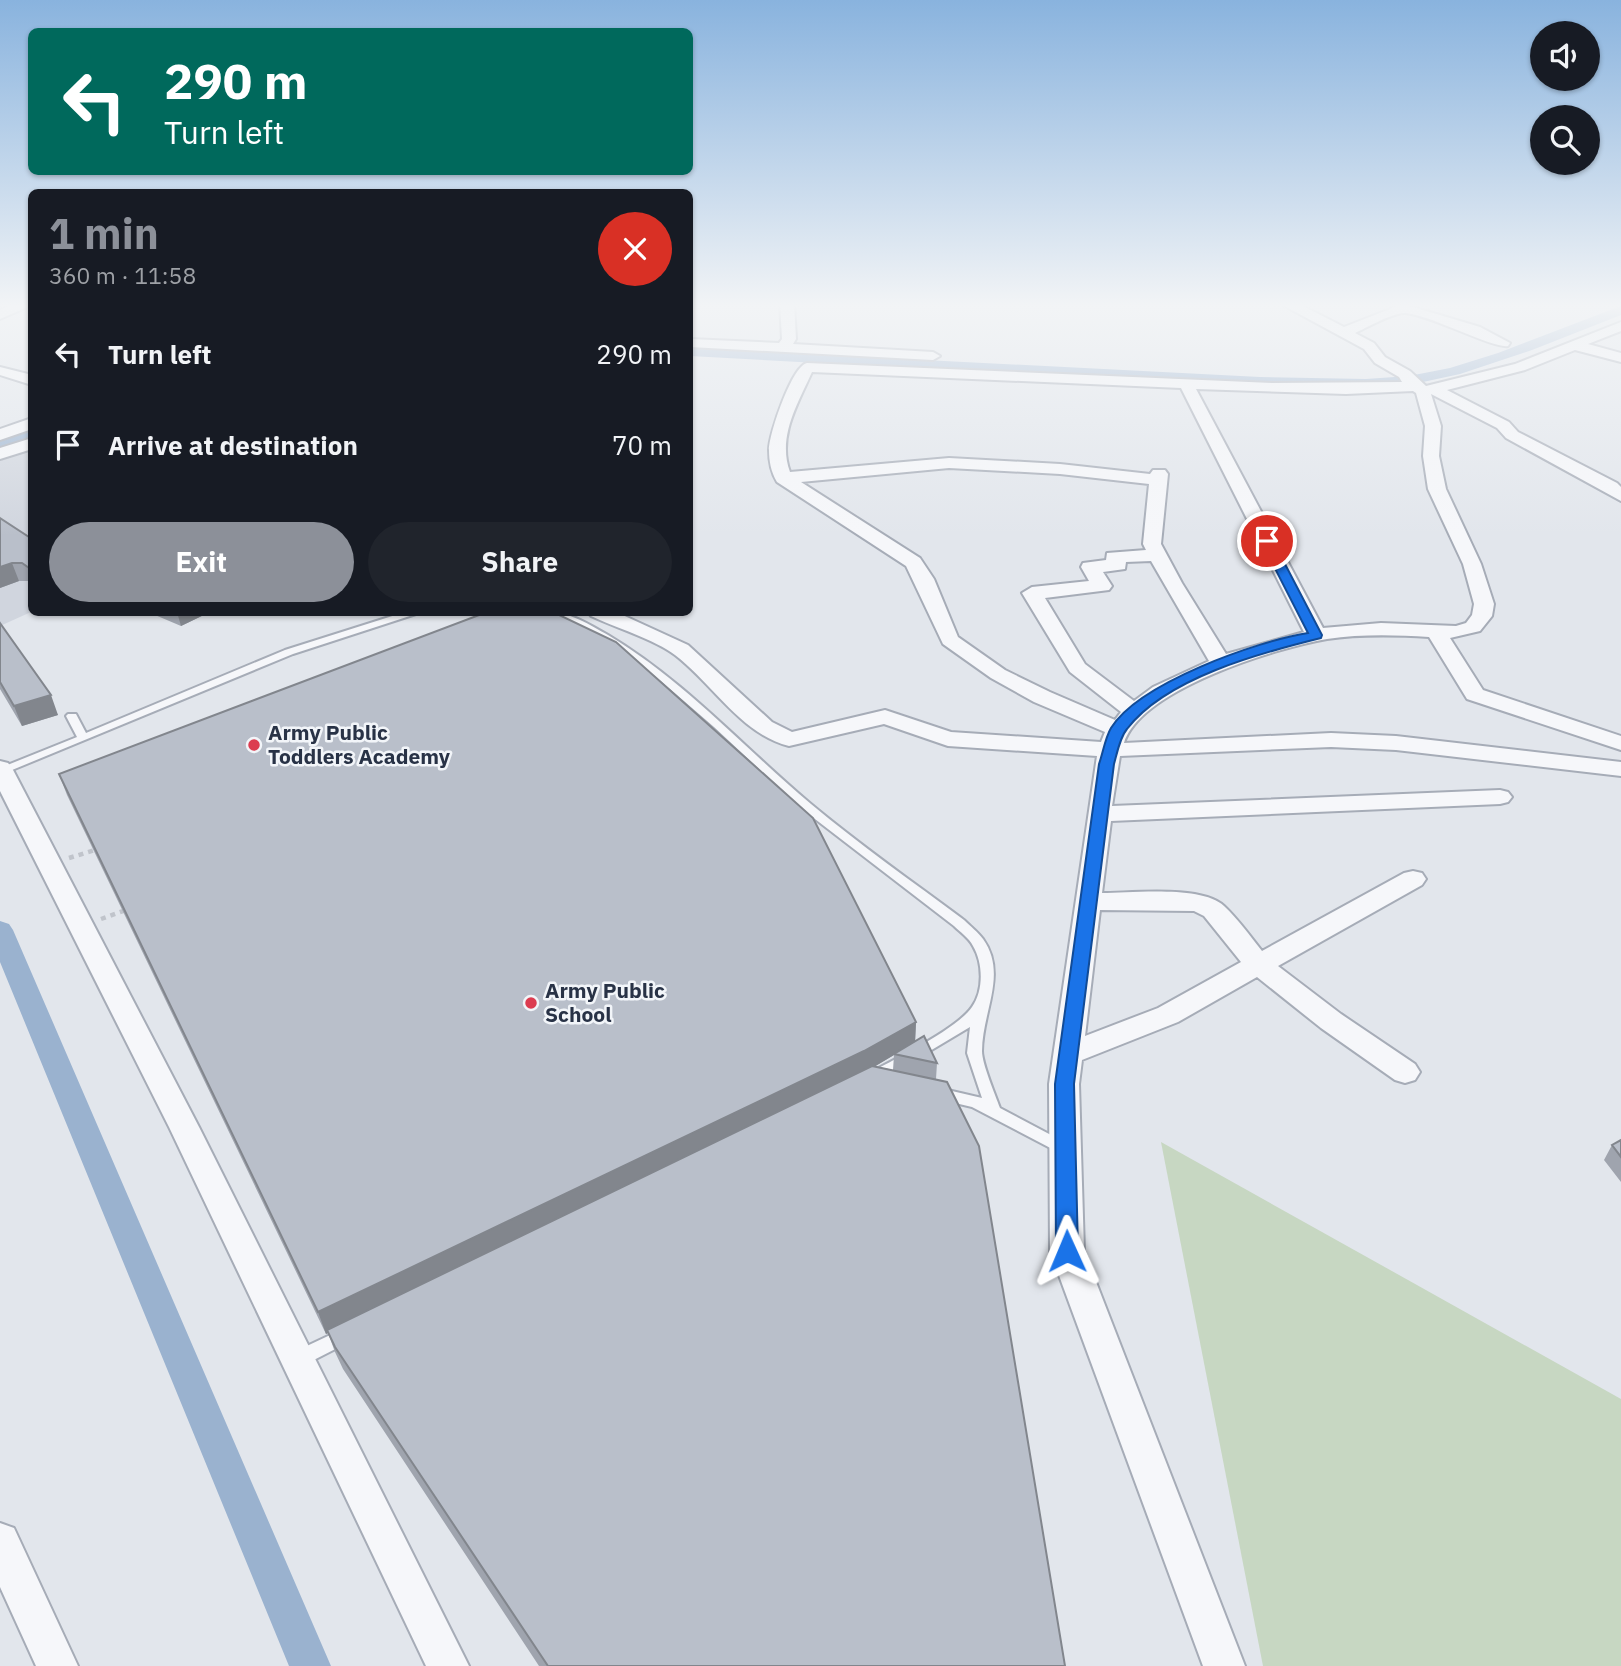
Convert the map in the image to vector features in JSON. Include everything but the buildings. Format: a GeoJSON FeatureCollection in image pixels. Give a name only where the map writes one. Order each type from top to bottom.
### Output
{"type":"FeatureCollection","features":[{"type":"Feature","properties":{"kind":"street"},"geometry":{"type":"LineString","coordinates":[[801,381],[776,437],[777,465],[783,478],[913,562],[925,579],[935,610],[950,640],[998,674],[1042,698],[1122,730]]}},
{"type":"Feature","properties":{"kind":"street"},"geometry":{"type":"LineString","coordinates":[[1109,381],[1346,389],[1423,381]]}},
{"type":"Feature","properties":{"kind":"street"},"geometry":{"type":"LineString","coordinates":[[1396,381],[1414,382],[1503,425],[1512,435],[1619,490]]}},
{"type":"Feature","properties":{"kind":"street"},"geometry":{"type":"LineString","coordinates":[[1224,1666],[1067,1251],[1065,1084],[1107,764],[1122,730],[1148,699],[1208,668],[1223,665],[1288,640],[1355,629],[1457,632],[1473,627],[1482,617],[1483,604],[1472,564],[1437,489],[1431,456],[1433,426],[1414,382]]}},
{"type":"Feature","properties":{"kind":"street"},"geometry":{"type":"LineString","coordinates":[[1186,384],[1316,635]]}},
{"type":"Feature","properties":{"kind":"street"},"geometry":{"type":"LineString","coordinates":[[0,435],[28,424]]}},
{"type":"Feature","properties":{"kind":"street"},"geometry":{"type":"LineString","coordinates":[[0,454],[28,444]]}},
{"type":"Feature","properties":{"kind":"street"},"geometry":{"type":"LineString","coordinates":[[783,478],[949,463],[1158,477],[1152,544],[1223,665]]}},
{"type":"Feature","properties":{"kind":"street"},"geometry":{"type":"LineString","coordinates":[[1122,730],[1077,668],[1032,593],[1102,586],[1090,567],[1118,565],[1114,557],[1157,555]]}},
{"type":"Feature","properties":{"kind":"street"},"geometry":{"type":"LineString","coordinates":[[607,616],[681,649],[764,727],[789,739],[885,717],[948,740],[1122,730],[1396,743],[1621,769]]}},
{"type":"Feature","properties":{"kind":"street"},"geometry":{"type":"LineString","coordinates":[[1436,631],[1475,694],[1621,743]]}},
{"type":"Feature","properties":{"kind":"street"},"geometry":{"type":"LineString","coordinates":[[1,770],[184,1127],[449,1666]]}},
{"type":"Feature","properties":{"kind":"street"},"geometry":{"type":"LineString","coordinates":[[1100,814],[1500,797]]}},
{"type":"Feature","properties":{"kind":"street"},"geometry":{"type":"LineString","coordinates":[[1068,1054],[1168,1015],[1257,963],[1413,879]]}},
{"type":"Feature","properties":{"kind":"street"},"geometry":{"type":"LineString","coordinates":[[1088,901],[1199,903],[1213,910],[1257,963],[1331,1021],[1405,1072]]}},
{"type":"Feature","properties":{"kind":"street"},"geometry":{"type":"LineString","coordinates":[[0,1542],[57,1666]]}},
{"type":"Feature","properties":{"kind":"lane"},"geometry":{"type":"LineString","coordinates":[[1,770],[289,652],[404,616]]}},
{"type":"Feature","properties":{"kind":"lane"},"geometry":{"type":"LineString","coordinates":[[562,616],[610,641],[663,675],[808,807],[959,923],[978,942],[988,964],[987,986],[980,1008],[974,1054],[995,1112]]}},
{"type":"Feature","properties":{"kind":"lane"},"geometry":{"type":"LineString","coordinates":[[72,716],[83,738]]}},
{"type":"Feature","properties":{"kind":"lane"},"geometry":{"type":"LineString","coordinates":[[896,1085],[864,1082],[963,1026],[980,1008]]}},
{"type":"Feature","properties":{"kind":"lane"},"geometry":{"type":"LineString","coordinates":[[923,1091],[976,1102],[1065,1149]]}},
{"type":"Feature","properties":{"kind":"lane"},"geometry":{"type":"LineString","coordinates":[[298,1359],[360,1328]]}},
{"type":"Feature","properties":{"kind":"path"},"geometry":{"type":"LineString","coordinates":[[48,864],[100,848]]}},
{"type":"Feature","properties":{"kind":"path"},"geometry":{"type":"LineString","coordinates":[[81,927],[131,908]]}},
{"type":"Feature","properties":{"kind":"shaded area"},"geometry":{"type":"Polygon","coordinates":[[[28,450],[28,613],[0,626],[0,461],[28,450]]]}},
{"type":"Feature","properties":{"kind":"green space"},"geometry":{"type":"Polygon","coordinates":[[[1161,1142],[1621,1399],[1621,1666],[1263,1666],[1161,1142]]]}},
{"type":"Feature","properties":{"kind":"waterway"},"geometry":{"type":"LineString","coordinates":[[1236,381],[1324,384],[1401,381]]}},
{"type":"Feature","properties":{"kind":"waterway"},"geometry":{"type":"LineString","coordinates":[[0,443],[28,433]]}},
{"type":"Feature","properties":{"kind":"waterway"},"geometry":{"type":"LineString","coordinates":[[0,930],[310,1666]]}},
{"type":"Feature","properties":{"kind":"place","name":"Army Public Toddlers Academy"},"geometry":{"type":"Point","coordinates":[254,745]}},
{"type":"Feature","properties":{"kind":"place","name":"Army Public School"},"geometry":{"type":"Point","coordinates":[531,1003]}},
{"type":"Feature","properties":{"kind":"route"},"geometry":{"type":"LineString","coordinates":[[1067,1251],[1065,1084],[1107,764],[1118,729],[1148,699],[1208,668],[1223,665],[1288,640],[1316,635],[1267,541]]}}]}
